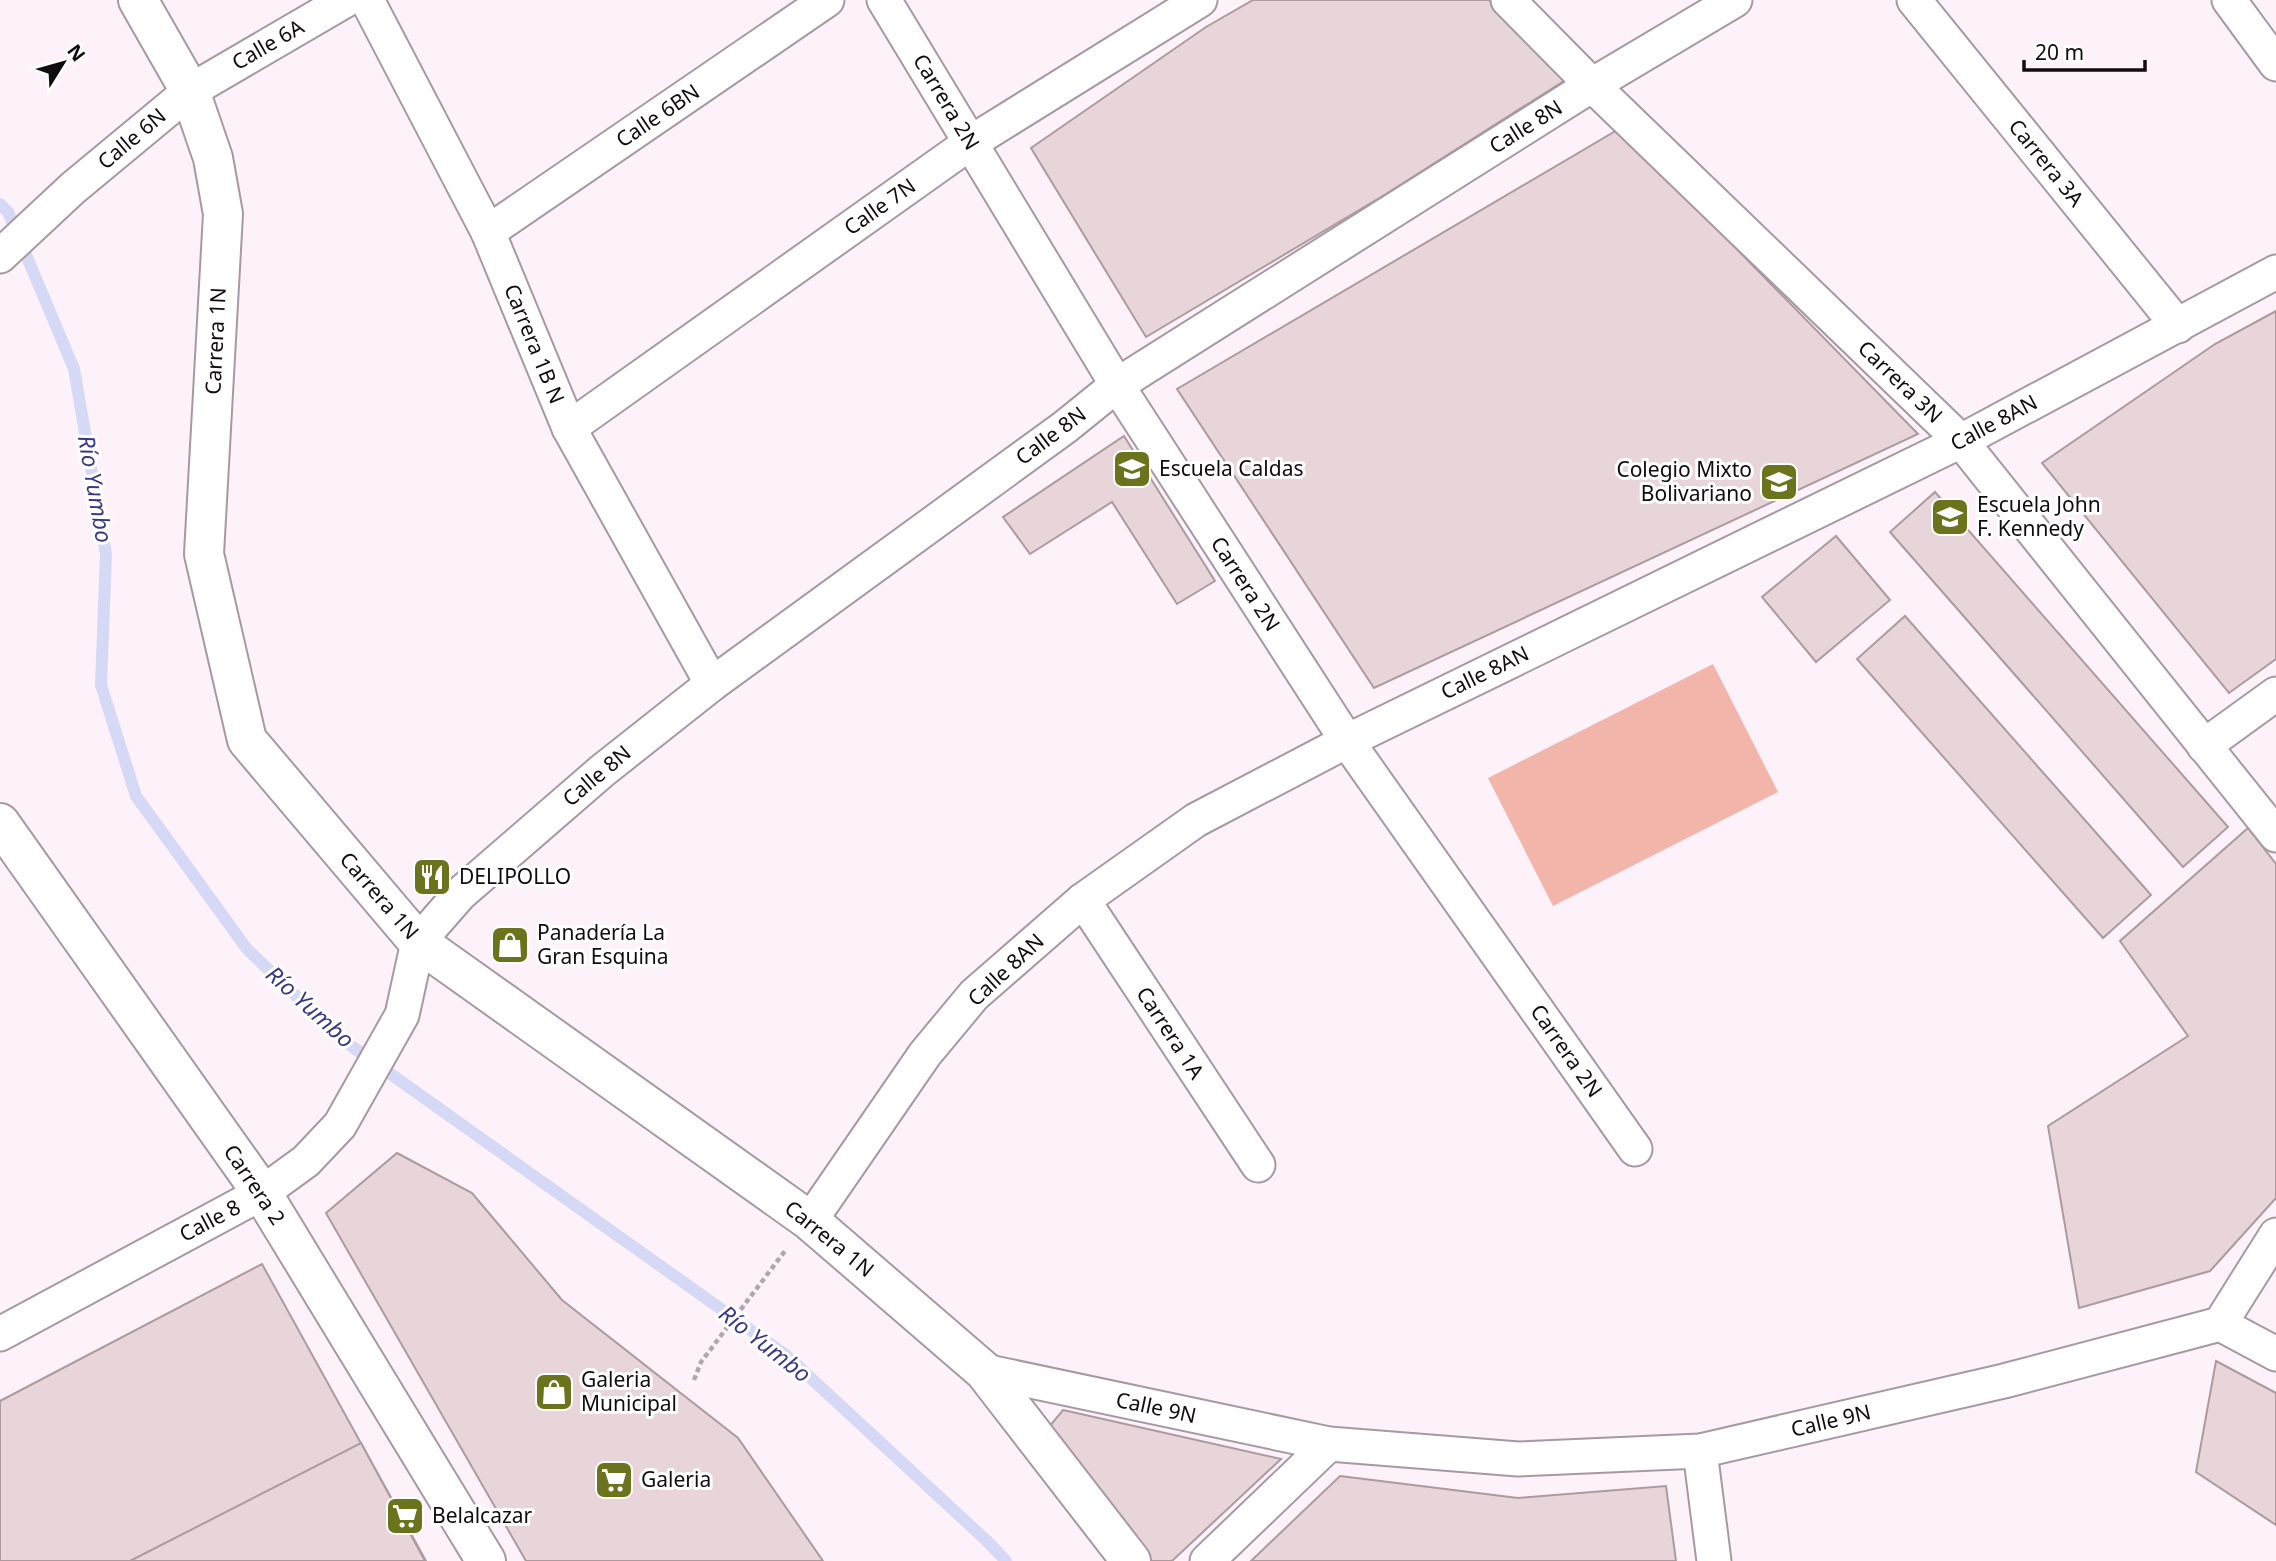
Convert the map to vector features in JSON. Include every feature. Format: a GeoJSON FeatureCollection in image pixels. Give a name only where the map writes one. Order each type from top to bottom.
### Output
{"type":"FeatureCollection","features":[{"type":"Feature","properties":{"kind":"street","name":"Carrera 1N"},"geometry":{"type":"LineString","coordinates":[[138,0],[190,91],[213,158],[223,214],[204,554],[247,740],[418,942],[810,1221],[984,1371],[1130,1561]]}},
{"type":"Feature","properties":{"kind":"street","name":"Calle 6A"},"geometry":{"type":"LineString","coordinates":[[190,91],[346,0]]}},
{"type":"Feature","properties":{"kind":"street","name":"Carrera 1B N"},"geometry":{"type":"LineString","coordinates":[[367,0],[488,232],[569,428],[712,684]]}},
{"type":"Feature","properties":{"kind":"street","name":"Calle 6BN"},"geometry":{"type":"LineString","coordinates":[[488,232],[827,0]]}},
{"type":"Feature","properties":{"kind":"street","name":"Carrera 2N"},"geometry":{"type":"LineString","coordinates":[[884,0],[1117,385],[1347,741],[1635,1149]]}},
{"type":"Feature","properties":{"kind":"street","name":"Calle 7N"},"geometry":{"type":"LineString","coordinates":[[569,428],[971,143],[1200,0]]}},
{"type":"Feature","properties":{"kind":"street","name":"Carrera 3N"},"geometry":{"type":"LineString","coordinates":[[1508,0],[1592,85],[1961,441],[2276,835]]}},
{"type":"Feature","properties":{"kind":"street","name":"Calle 8N"},"geometry":{"type":"LineString","coordinates":[[418,942],[460,894],[601,771],[712,684],[1065,427],[1117,385],[1592,85],[1735,0]]}},
{"type":"Feature","properties":{"kind":"street","name":"Carrera 3A"},"geometry":{"type":"LineString","coordinates":[[1914,0],[2178,326]]}},
{"type":"Feature","properties":{"kind":"street"},"geometry":{"type":"LineString","coordinates":[[2229,0],[2276,64]]}},
{"type":"Feature","properties":{"kind":"street","name":"Calle 6N"},"geometry":{"type":"LineString","coordinates":[[0,256],[73,188],[190,91]]}},
{"type":"Feature","properties":{"kind":"street","name":"Calle 8AN"},"geometry":{"type":"LineString","coordinates":[[810,1221],[925,1054],[974,995],[1083,900],[1196,820],[1347,741],[1961,441],[2276,272]]}},
{"type":"Feature","properties":{"kind":"street"},"geometry":{"type":"LineString","coordinates":[[2204,746],[2276,694]]}},
{"type":"Feature","properties":{"kind":"street","name":"Carrera 2"},"geometry":{"type":"LineString","coordinates":[[0,823],[262,1193],[486,1561]]}},
{"type":"Feature","properties":{"kind":"street","name":"Carrera 1A"},"geometry":{"type":"LineString","coordinates":[[1083,900],[1258,1165]]}},
{"type":"Feature","properties":{"kind":"street","name":"Calle 8"},"geometry":{"type":"LineString","coordinates":[[0,1334],[262,1193],[306,1161],[340,1125],[402,1015],[418,942]]}},
{"type":"Feature","properties":{"kind":"street"},"geometry":{"type":"LineString","coordinates":[[2276,1235],[2220,1324],[2276,1354]]}},
{"type":"Feature","properties":{"kind":"street","name":"Calle 9N"},"geometry":{"type":"LineString","coordinates":[[984,1371],[1329,1444],[1518,1459],[1700,1451],[2004,1381],[2220,1324]]}},
{"type":"Feature","properties":{"kind":"street"},"geometry":{"type":"LineString","coordinates":[[1207,1561],[1329,1444]]}},
{"type":"Feature","properties":{"kind":"street"},"geometry":{"type":"LineString","coordinates":[[1700,1451],[1714,1561]]}},
{"type":"Feature","properties":{"kind":"path"},"geometry":{"type":"LineString","coordinates":[[694,1380],[701,1362],[779,1258]]}},
{"type":"Feature","properties":{"kind":"shaded area"},"geometry":{"type":"Polygon","coordinates":[[[1713,664],[1778,792],[1553,906],[1488,778],[1713,664]]]}},
{"type":"Feature","properties":{"kind":"building"},"geometry":{"type":"Polygon","coordinates":[[[1253,0],[1489,0],[1567,79],[1386,194],[1146,337],[1031,148],[1206,27],[1253,0]]]}},
{"type":"Feature","properties":{"kind":"building"},"geometry":{"type":"Polygon","coordinates":[[[1619,129],[1918,434],[1374,688],[1177,389],[1619,129]]]}},
{"type":"Feature","properties":{"kind":"building"},"geometry":{"type":"Polygon","coordinates":[[[2276,311],[2276,659],[2229,693],[2042,463],[2215,344],[2276,311]]]}},
{"type":"Feature","properties":{"kind":"building"},"geometry":{"type":"Polygon","coordinates":[[[1124,436],[1215,581],[1177,604],[1112,502],[1030,554],[1003,517],[1124,436]]]}},
{"type":"Feature","properties":{"kind":"building"},"geometry":{"type":"Polygon","coordinates":[[[1935,492],[2228,827],[2183,867],[1890,532],[1935,492]]]}},
{"type":"Feature","properties":{"kind":"building"},"geometry":{"type":"Polygon","coordinates":[[[1836,536],[1890,600],[1816,662],[1762,597],[1836,536]]]}},
{"type":"Feature","properties":{"kind":"building"},"geometry":{"type":"Polygon","coordinates":[[[1905,616],[2151,895],[2103,938],[1857,659],[1905,616]]]}},
{"type":"Feature","properties":{"kind":"building"},"geometry":{"type":"Polygon","coordinates":[[[2248,828],[2276,864],[2276,1198],[2210,1271],[2079,1308],[2048,1126],[2188,1036],[2120,941],[2248,828]]]}},
{"type":"Feature","properties":{"kind":"building","name":"Galeria Municipal"},"geometry":{"type":"Polygon","coordinates":[[[397,1153],[472,1193],[562,1300],[738,1438],[823,1561],[526,1561],[326,1213],[397,1153]]]}},
{"type":"Feature","properties":{"kind":"building"},"geometry":{"type":"Polygon","coordinates":[[[262,1264],[426,1561],[0,1561],[0,1401],[262,1264]]]}},
{"type":"Feature","properties":{"kind":"building"},"geometry":{"type":"Polygon","coordinates":[[[2216,1361],[2276,1393],[2276,1525],[2196,1472],[2216,1361]]]}},
{"type":"Feature","properties":{"kind":"building"},"geometry":{"type":"Polygon","coordinates":[[[1063,1410],[1281,1459],[1172,1561],[1137,1561],[1043,1434],[1063,1410]]]}},
{"type":"Feature","properties":{"kind":"building"},"geometry":{"type":"Polygon","coordinates":[[[361,1443],[425,1561],[130,1561],[361,1443]]]}},
{"type":"Feature","properties":{"kind":"building"},"geometry":{"type":"Polygon","coordinates":[[[1340,1476],[1518,1498],[1666,1486],[1676,1561],[1251,1561],[1340,1476]]]}},
{"type":"Feature","properties":{"kind":"waterway","name":"Río Yumbo"},"geometry":{"type":"LineString","coordinates":[[0,204],[8,212],[74,369],[106,554],[101,685],[136,796],[247,949],[340,1038],[787,1356],[1006,1561]]}},
{"type":"Feature","properties":{"kind":"place","name":"Escuela Caldas"},"geometry":{"type":"Point","coordinates":[1132,469]}},
{"type":"Feature","properties":{"kind":"place","name":"Colegio Mixto Bolivariano"},"geometry":{"type":"Point","coordinates":[1779,482]}},
{"type":"Feature","properties":{"kind":"place","name":"Escuela John F. Kennedy"},"geometry":{"type":"Point","coordinates":[1950,517]}},
{"type":"Feature","properties":{"kind":"place","name":"DELIPOLLO"},"geometry":{"type":"Point","coordinates":[432,877]}},
{"type":"Feature","properties":{"kind":"place","name":"Panadería La Gran Esquina"},"geometry":{"type":"Point","coordinates":[510,945]}},
{"type":"Feature","properties":{"kind":"place","name":"Galeria Municipal"},"geometry":{"type":"Point","coordinates":[554,1392]}},
{"type":"Feature","properties":{"kind":"place","name":"Galeria"},"geometry":{"type":"Point","coordinates":[614,1480]}},
{"type":"Feature","properties":{"kind":"place","name":"Belalcazar"},"geometry":{"type":"Point","coordinates":[405,1516]}}]}
